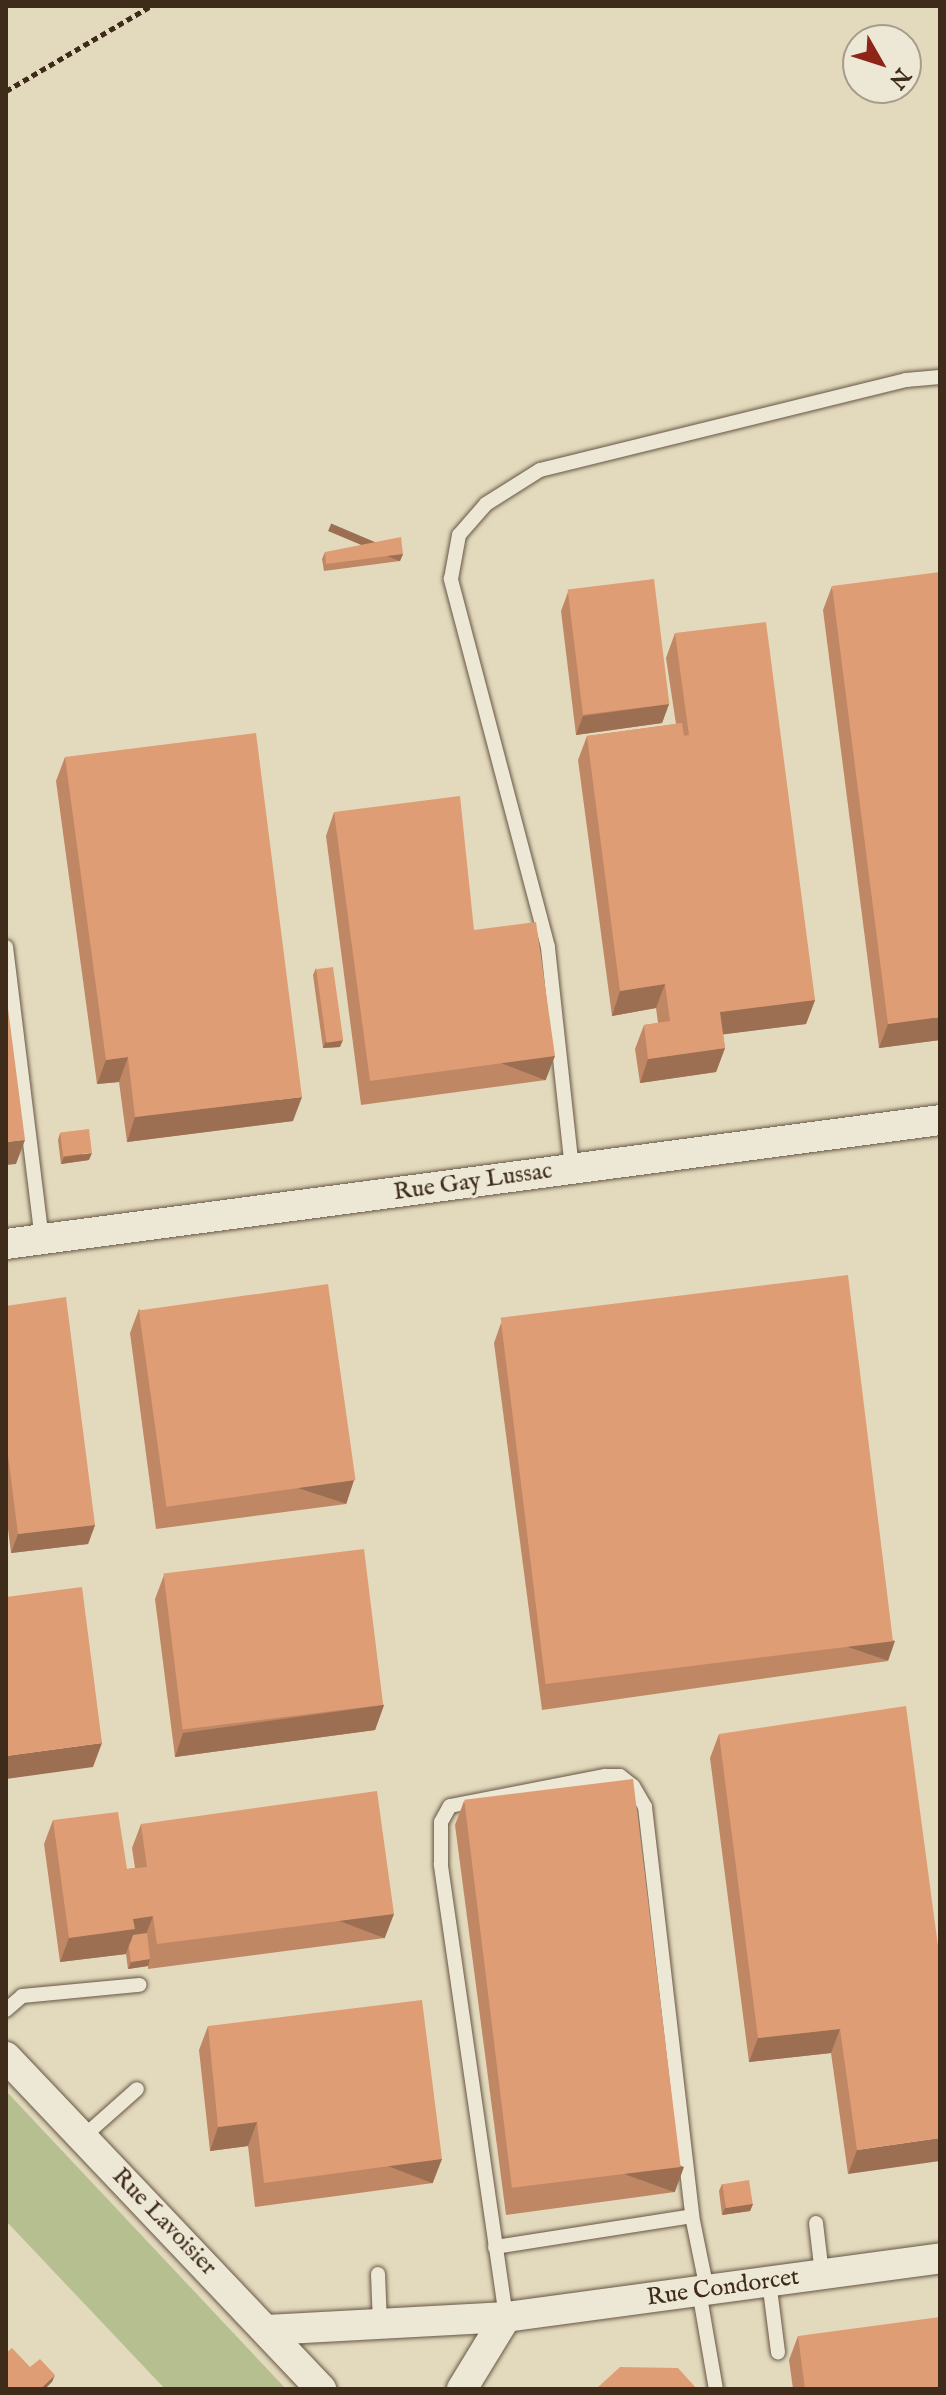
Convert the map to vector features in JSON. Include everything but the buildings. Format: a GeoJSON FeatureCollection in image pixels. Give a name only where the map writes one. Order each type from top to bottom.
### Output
{"type":"FeatureCollection","features":[{"type":"Feature","properties":{"kind":"street","name":"Rue Gay Lussac"},"geometry":{"type":"LineString","coordinates":[[6,1244],[940,1120]]}},
{"type":"Feature","properties":{"kind":"street","name":"Rue Lavoisier"},"geometry":{"type":"LineString","coordinates":[[6,2057],[321,2389]]}},
{"type":"Feature","properties":{"kind":"street","name":"Rue Condorcet"},"geometry":{"type":"LineString","coordinates":[[268,2330],[506,2317],[940,2258]]}},
{"type":"Feature","properties":{"kind":"street"},"geometry":{"type":"LineString","coordinates":[[462,2389],[506,2317]]}},
{"type":"Feature","properties":{"kind":"lane"},"geometry":{"type":"LineString","coordinates":[[572,1169],[548,947],[451,579],[459,535],[486,504],[540,470],[906,380],[940,377]]}},
{"type":"Feature","properties":{"kind":"lane"},"geometry":{"type":"LineString","coordinates":[[6,947],[42,1239]]}},
{"type":"Feature","properties":{"kind":"lane"},"geometry":{"type":"LineString","coordinates":[[506,2317],[441,1864],[441,1822],[450,1806],[605,1776],[620,1776],[633,1786],[645,1807],[692,2216],[716,2389]]}},
{"type":"Feature","properties":{"kind":"lane"},"geometry":{"type":"LineString","coordinates":[[6,2010],[22,1996],[139,1985]]}},
{"type":"Feature","properties":{"kind":"lane"},"geometry":{"type":"LineString","coordinates":[[83,2137],[137,2089]]}},
{"type":"Feature","properties":{"kind":"lane"},"geometry":{"type":"LineString","coordinates":[[495,2247],[692,2216]]}},
{"type":"Feature","properties":{"kind":"lane"},"geometry":{"type":"LineString","coordinates":[[816,2223],[822,2274]]}},
{"type":"Feature","properties":{"kind":"lane"},"geometry":{"type":"LineString","coordinates":[[378,2274],[380,2324]]}},
{"type":"Feature","properties":{"kind":"lane"},"geometry":{"type":"LineString","coordinates":[[769,2281],[778,2352]]}},
{"type":"Feature","properties":{"kind":"path"},"geometry":{"type":"LineString","coordinates":[[6,91],[151,6]]}},
{"type":"Feature","properties":{"kind":"green space"},"geometry":{"type":"Polygon","coordinates":[[[6,2091],[286,2389],[165,2389],[6,2221],[6,2091]]]}}]}
